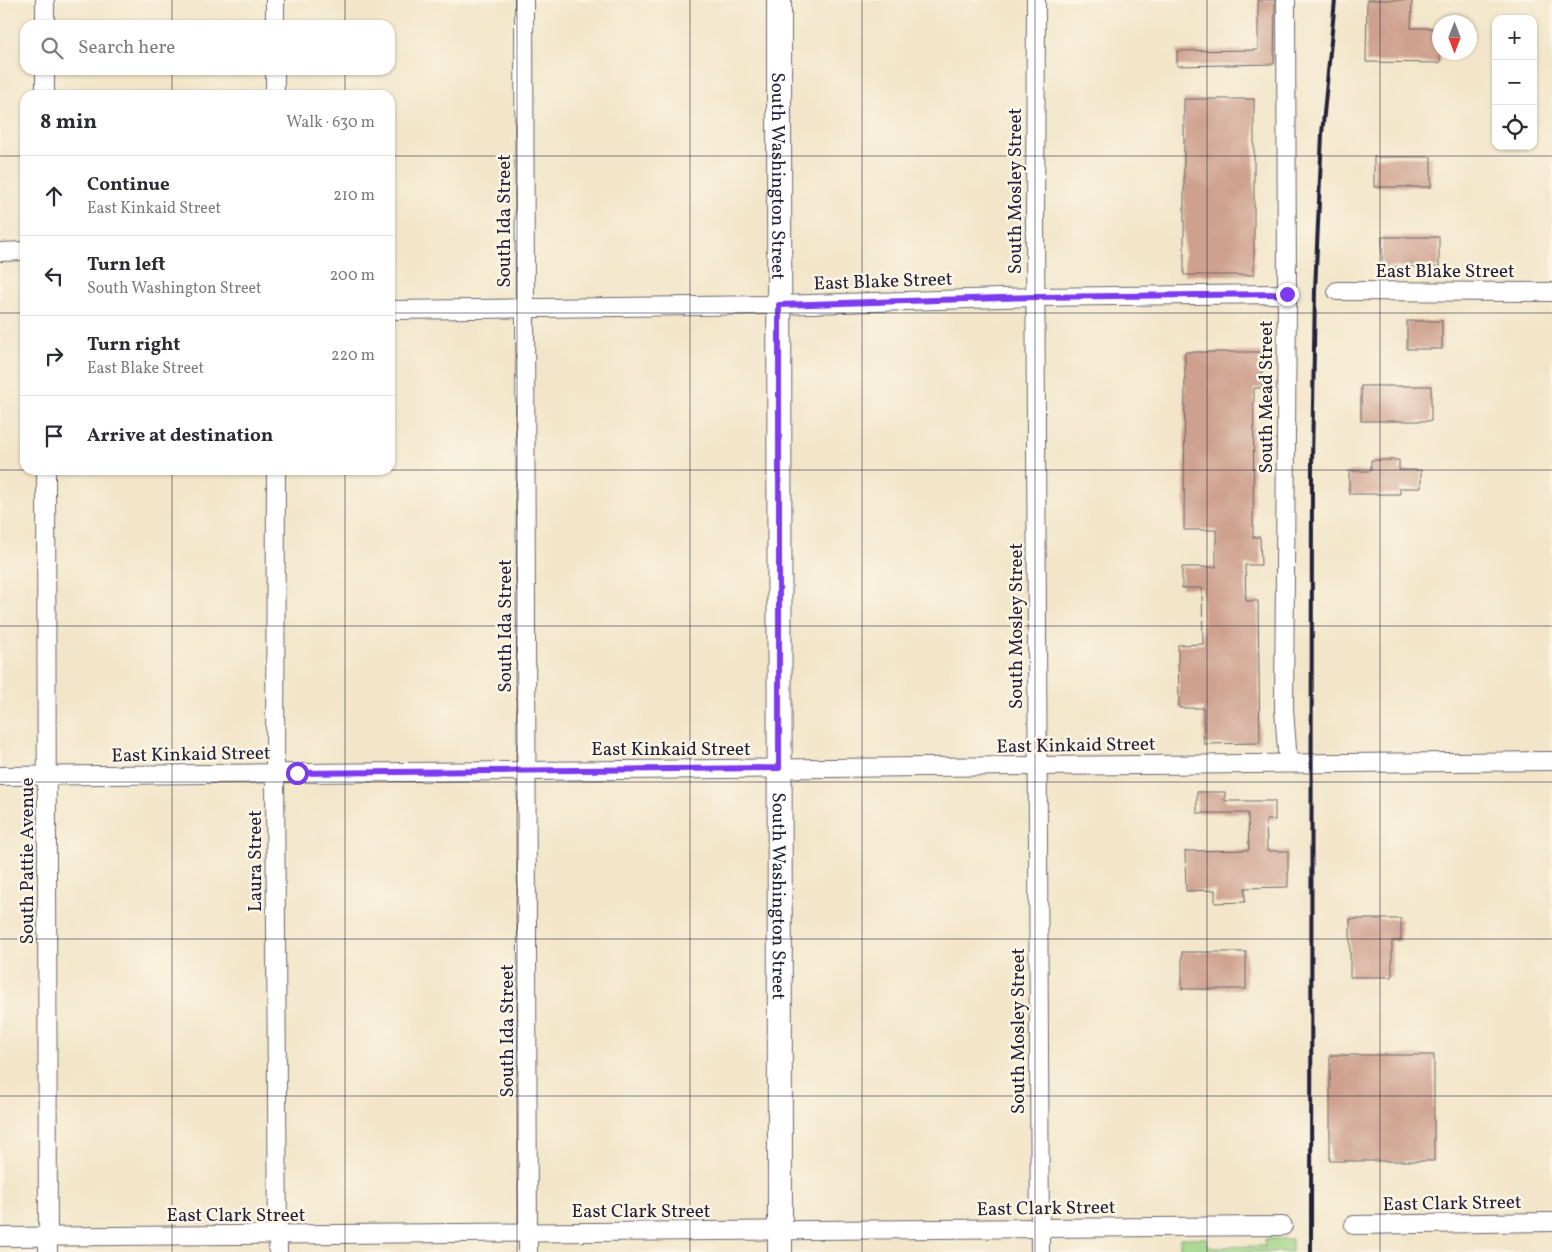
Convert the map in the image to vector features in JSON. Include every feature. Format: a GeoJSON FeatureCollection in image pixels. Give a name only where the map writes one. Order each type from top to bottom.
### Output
{"type":"FeatureCollection","features":[{"type":"Feature","properties":{"kind":"street"},"geometry":{"type":"LineString","coordinates":[[45,0],[45,20]]}},
{"type":"Feature","properties":{"kind":"street"},"geometry":{"type":"LineString","coordinates":[[274,0],[275,20]]}},
{"type":"Feature","properties":{"kind":"street","name":"South Ida Street"},"geometry":{"type":"LineString","coordinates":[[524,0],[528,1252]]}},
{"type":"Feature","properties":{"kind":"street","name":"South Washington Street"},"geometry":{"type":"LineString","coordinates":[[780,0],[780,1241]]}},
{"type":"Feature","properties":{"kind":"street","name":"South Mosley Street"},"geometry":{"type":"LineString","coordinates":[[1036,0],[1035,297],[1040,1252]]}},
{"type":"Feature","properties":{"kind":"street","name":"South Mead Street"},"geometry":{"type":"LineString","coordinates":[[1286,0],[1287,294],[1284,709],[1288,763]]}},
{"type":"Feature","properties":{"kind":"street"},"geometry":{"type":"LineString","coordinates":[[45,75],[45,90]]}},
{"type":"Feature","properties":{"kind":"street"},"geometry":{"type":"LineString","coordinates":[[275,75],[275,90]]}},
{"type":"Feature","properties":{"kind":"street"},"geometry":{"type":"LineString","coordinates":[[0,252],[20,252]]}},
{"type":"Feature","properties":{"kind":"street","name":"East Blake Street"},"geometry":{"type":"LineString","coordinates":[[1337,291],[1552,292]]}},
{"type":"Feature","properties":{"kind":"street","name":"East Blake Street"},"geometry":{"type":"LineString","coordinates":[[395,310],[779,305],[1035,297],[1287,294]]}},
{"type":"Feature","properties":{"kind":"street","name":"South Pattie Avenue"},"geometry":{"type":"LineString","coordinates":[[46,475],[48,1244]]}},
{"type":"Feature","properties":{"kind":"street","name":"Laura Street"},"geometry":{"type":"LineString","coordinates":[[276,475],[275,773],[278,1243]]}},
{"type":"Feature","properties":{"kind":"street","name":"East Kinkaid Street"},"geometry":{"type":"LineString","coordinates":[[0,776],[1552,761]]}},
{"type":"Feature","properties":{"kind":"street","name":"East Clark Street"},"geometry":{"type":"LineString","coordinates":[[1354,1225],[1552,1222]]}},
{"type":"Feature","properties":{"kind":"street","name":"East Clark Street"},"geometry":{"type":"LineString","coordinates":[[0,1237],[48,1244],[278,1243],[528,1232],[780,1241],[1040,1228],[1283,1226]]}},
{"type":"Feature","properties":{"kind":"green space"},"geometry":{"type":"Polygon","coordinates":[[[1180,1238],[1207,1238],[1208,1247],[1265,1246],[1265,1239],[1292,1239],[1292,1252],[1180,1252],[1180,1238]]]}},
{"type":"Feature","properties":{"kind":"building"},"geometry":{"type":"Polygon","coordinates":[[[1258,0],[1275,0],[1274,64],[1177,66],[1177,51],[1258,50],[1258,0]]]}},
{"type":"Feature","properties":{"kind":"building"},"geometry":{"type":"Polygon","coordinates":[[[1367,0],[1412,0],[1411,28],[1432,28],[1432,60],[1440,60],[1440,63],[1366,62],[1367,0]]]}},
{"type":"Feature","properties":{"kind":"building"},"geometry":{"type":"Polygon","coordinates":[[[1184,99],[1254,99],[1254,275],[1184,275],[1184,99]]]}},
{"type":"Feature","properties":{"kind":"building"},"geometry":{"type":"Polygon","coordinates":[[[1374,157],[1431,157],[1431,187],[1374,187],[1374,157]]]}},
{"type":"Feature","properties":{"kind":"building"},"geometry":{"type":"Polygon","coordinates":[[[1382,237],[1439,237],[1439,267],[1382,267],[1382,237]]]}},
{"type":"Feature","properties":{"kind":"building"},"geometry":{"type":"Polygon","coordinates":[[[1407,321],[1442,321],[1442,349],[1407,349],[1407,321]]]}},
{"type":"Feature","properties":{"kind":"building"},"geometry":{"type":"Polygon","coordinates":[[[1185,352],[1262,352],[1262,388],[1254,388],[1253,537],[1260,537],[1261,565],[1245,565],[1246,601],[1258,601],[1260,743],[1204,744],[1203,708],[1179,708],[1178,645],[1203,644],[1202,588],[1182,588],[1182,567],[1216,567],[1216,530],[1184,530],[1185,352]]]}},
{"type":"Feature","properties":{"kind":"building"},"geometry":{"type":"Polygon","coordinates":[[[1361,386],[1431,386],[1431,421],[1361,421],[1361,386]]]}},
{"type":"Feature","properties":{"kind":"building"},"geometry":{"type":"Polygon","coordinates":[[[1371,460],[1399,460],[1399,470],[1421,470],[1421,488],[1400,488],[1400,494],[1349,494],[1349,471],[1371,471],[1371,460]]]}},
{"type":"Feature","properties":{"kind":"building"},"geometry":{"type":"Polygon","coordinates":[[[1197,792],[1225,792],[1225,801],[1275,801],[1275,820],[1266,820],[1267,851],[1288,851],[1288,887],[1245,888],[1245,902],[1215,903],[1215,890],[1186,891],[1185,851],[1249,850],[1248,813],[1197,813],[1197,792]]]}},
{"type":"Feature","properties":{"kind":"building"},"geometry":{"type":"Polygon","coordinates":[[[1350,919],[1401,919],[1401,941],[1392,941],[1392,977],[1350,977],[1350,919]]]}},
{"type":"Feature","properties":{"kind":"building"},"geometry":{"type":"Polygon","coordinates":[[[1182,952],[1246,952],[1246,989],[1182,989],[1182,952]]]}},
{"type":"Feature","properties":{"kind":"building"},"geometry":{"type":"Polygon","coordinates":[[[1330,1055],[1434,1055],[1434,1161],[1330,1161],[1330,1055]]]}},
{"type":"Feature","properties":{"kind":"railway"},"geometry":{"type":"LineString","coordinates":[[1311,1252],[1312,462],[1315,291],[1322,134],[1335,0]]}},
{"type":"Feature","properties":{"kind":"route"},"geometry":{"type":"LineString","coordinates":[[297,773],[779,768],[779,305],[1035,297],[1287,294]]}}]}
